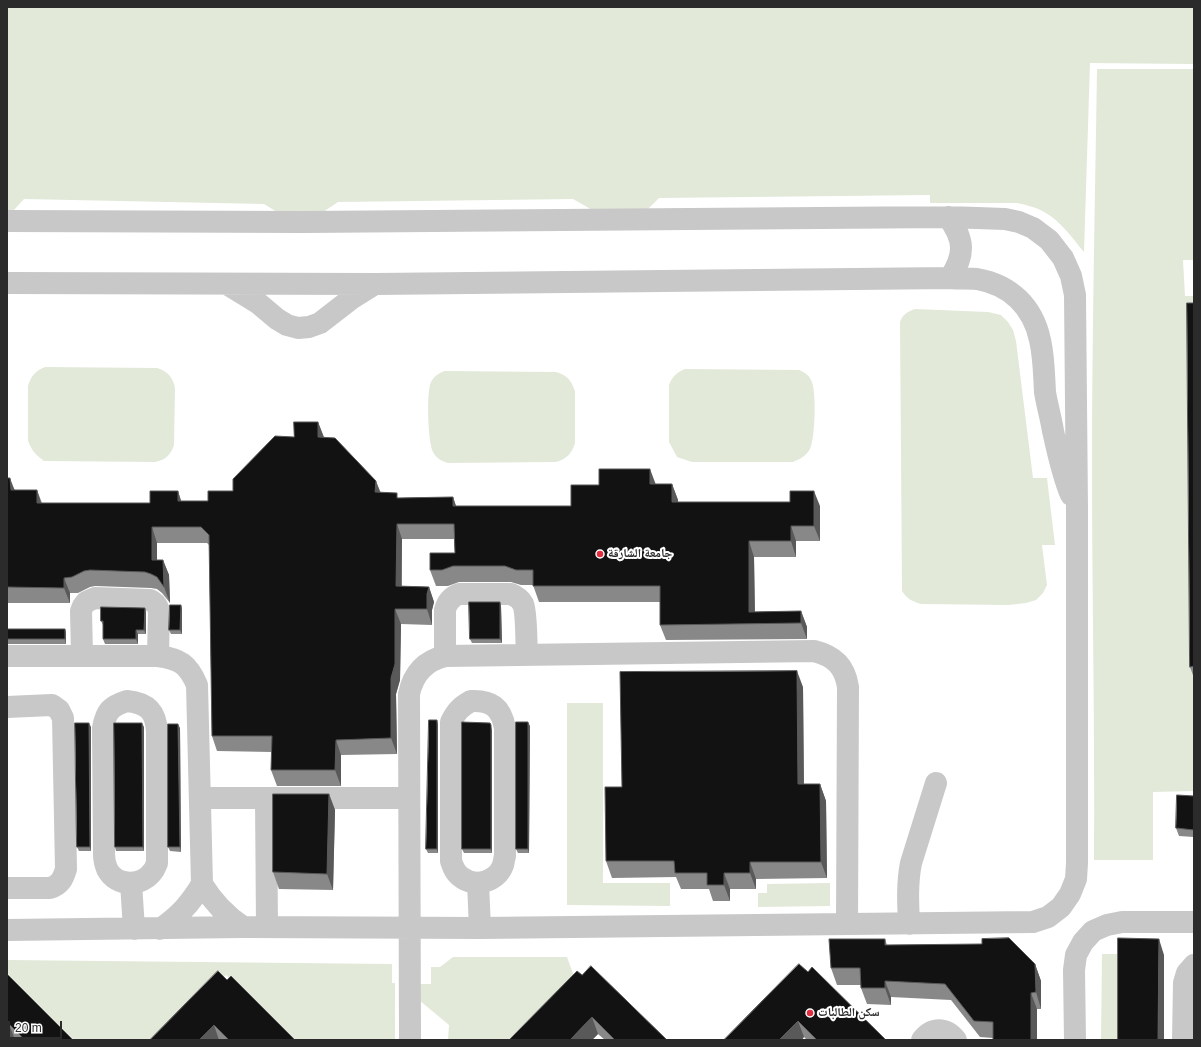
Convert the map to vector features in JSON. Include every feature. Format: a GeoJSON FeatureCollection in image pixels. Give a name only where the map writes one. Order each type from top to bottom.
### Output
{"type":"FeatureCollection","features":[{"type":"Feature","properties":{"kind":"street"},"geometry":{"type":"LineString","coordinates":[[948,217],[956,228],[961,241],[961,254],[957,268],[950,278]]}},
{"type":"Feature","properties":{"kind":"street"},"geometry":{"type":"LineString","coordinates":[[7,221],[304,222],[948,217],[1004,219],[1019,222],[1033,228],[1050,240],[1063,258],[1071,276],[1075,295],[1077,509],[1076,879],[1070,894],[1061,907],[1048,917],[1033,922],[909,924],[480,928],[243,927],[7,930]]}},
{"type":"Feature","properties":{"kind":"street"},"geometry":{"type":"LineString","coordinates":[[7,283],[375,284],[950,278],[976,279],[992,283],[1008,290],[1018,299],[1032,316],[1041,342],[1046,393],[1063,472],[1070,495],[1077,509]]}},
{"type":"Feature","properties":{"kind":"street"},"geometry":{"type":"LineString","coordinates":[[226,284],[258,303],[277,319],[287,325],[298,328],[320,324],[351,299],[375,284]]}},
{"type":"Feature","properties":{"kind":"street"},"geometry":{"type":"LineString","coordinates":[[445,656],[446,605],[454,596],[459,594],[511,594],[520,600],[524,609],[527,655]]}},
{"type":"Feature","properties":{"kind":"street"},"geometry":{"type":"LineString","coordinates":[[82,655],[81,611],[86,602],[95,598],[150,600],[154,602],[159,610],[158,656]]}},
{"type":"Feature","properties":{"kind":"street"},"geometry":{"type":"LineString","coordinates":[[410,1040],[409,694],[416,676],[422,668],[437,658],[445,656],[814,651],[829,655],[840,665],[844,672],[848,687],[847,924]]}},
{"type":"Feature","properties":{"kind":"street"},"geometry":{"type":"LineString","coordinates":[[7,656],[158,656],[173,658],[184,664],[192,674],[197,685],[202,884],[219,909],[230,919],[243,927]]}},
{"type":"Feature","properties":{"kind":"street"},"geometry":{"type":"LineString","coordinates":[[127,701],[137,702],[146,706],[153,713],[157,722],[157,863],[154,871],[148,877],[140,882],[131,883],[122,882],[108,871],[104,854],[103,728],[105,718],[110,710],[118,704],[127,701]]}},
{"type":"Feature","properties":{"kind":"street"},"geometry":{"type":"LineString","coordinates":[[471,701],[490,703],[498,710],[503,718],[505,728],[505,856],[503,866],[497,875],[489,881],[478,883],[460,877],[454,869],[451,860],[451,722],[455,713],[462,706],[471,701]]}},
{"type":"Feature","properties":{"kind":"street"},"geometry":{"type":"LineString","coordinates":[[7,888],[50,888],[61,882],[66,869],[63,718],[59,710],[52,705],[18,706]]}},
{"type":"Feature","properties":{"kind":"street"},"geometry":{"type":"LineString","coordinates":[[909,924],[908,892],[911,863],[936,783]]}},
{"type":"Feature","properties":{"kind":"street"},"geometry":{"type":"LineString","coordinates":[[200,798],[409,798]]}},
{"type":"Feature","properties":{"kind":"street"},"geometry":{"type":"LineString","coordinates":[[266,798],[267,927]]}},
{"type":"Feature","properties":{"kind":"street"},"geometry":{"type":"LineString","coordinates":[[131,883],[134,929]]}},
{"type":"Feature","properties":{"kind":"street"},"geometry":{"type":"LineString","coordinates":[[478,883],[480,928]]}},
{"type":"Feature","properties":{"kind":"street"},"geometry":{"type":"LineString","coordinates":[[160,929],[184,910],[194,898],[202,884]]}},
{"type":"Feature","properties":{"kind":"street"},"geometry":{"type":"LineString","coordinates":[[1075,1040],[1074,970],[1076,955],[1083,942],[1093,931],[1107,924],[1122,922],[1194,922]]}},
{"type":"Feature","properties":{"kind":"street"},"geometry":{"type":"LineString","coordinates":[[1183,1040],[1184,983],[1187,973],[1194,965]]}},
{"type":"Feature","properties":{"kind":"street"},"geometry":{"type":"LineString","coordinates":[[922,1040],[932,1031],[939,1030],[946,1031],[956,1040]]}},
{"type":"Feature","properties":{"kind":"green space"},"geometry":{"type":"Polygon","coordinates":[[[1194,7],[1194,64],[1090,63],[1084,252],[1056,220],[1034,207],[1017,203],[930,203],[930,195],[659,198],[647,210],[594,211],[573,199],[338,202],[323,212],[277,212],[264,204],[24,199],[13,211],[7,211],[7,8],[1194,7]]]}},
{"type":"Feature","properties":{"kind":"green space"},"geometry":{"type":"Polygon","coordinates":[[[1097,69],[1194,69],[1194,260],[1183,260],[1185,296],[1194,296],[1194,791],[1153,792],[1153,860],[1094,860],[1092,417],[1097,69]]]}},
{"type":"Feature","properties":{"kind":"green space"},"geometry":{"type":"Polygon","coordinates":[[[915,309],[988,312],[1001,315],[1013,330],[1016,341],[1033,478],[1047,478],[1055,545],[1042,545],[1047,585],[1043,593],[1036,600],[1009,605],[921,604],[910,599],[902,591],[900,322],[902,317],[915,309]]]}},
{"type":"Feature","properties":{"kind":"green space"},"geometry":{"type":"Polygon","coordinates":[[[45,367],[157,368],[164,371],[171,378],[175,388],[174,445],[171,452],[162,460],[155,462],[44,461],[34,452],[28,441],[28,386],[34,374],[45,367]]]}},
{"type":"Feature","properties":{"kind":"green space"},"geometry":{"type":"Polygon","coordinates":[[[685,369],[799,370],[808,375],[813,385],[815,414],[812,444],[807,454],[793,462],[692,462],[677,457],[669,442],[669,385],[675,375],[685,369]]]}},
{"type":"Feature","properties":{"kind":"green space"},"geometry":{"type":"Polygon","coordinates":[[[445,371],[556,372],[566,376],[575,391],[575,443],[571,453],[556,462],[448,463],[439,459],[431,447],[428,417],[428,396],[432,380],[437,375],[445,371]]]}},
{"type":"Feature","properties":{"kind":"green space"},"geometry":{"type":"Polygon","coordinates":[[[567,703],[603,703],[603,883],[670,883],[670,906],[567,905],[567,703]]]}},
{"type":"Feature","properties":{"kind":"green space"},"geometry":{"type":"Polygon","coordinates":[[[830,883],[830,906],[758,907],[758,893],[767,893],[767,884],[830,883]]]}},
{"type":"Feature","properties":{"kind":"green space"},"geometry":{"type":"Polygon","coordinates":[[[1102,954],[1124,954],[1124,1040],[1101,1040],[1102,954]]]}},
{"type":"Feature","properties":{"kind":"green space"},"geometry":{"type":"Polygon","coordinates":[[[453,957],[567,957],[575,979],[516,1040],[448,1040],[449,1025],[419,1000],[419,984],[431,984],[431,967],[440,967],[453,957]]]}},
{"type":"Feature","properties":{"kind":"green space"},"geometry":{"type":"Polygon","coordinates":[[[7,960],[392,964],[392,983],[395,983],[395,1040],[292,1040],[226,975],[158,1040],[72,1040],[7,977],[7,960]]]}},
{"type":"Feature","properties":{"kind":"building"},"geometry":{"type":"Polygon","coordinates":[[[1187,303],[1194,303],[1194,666],[1190,667],[1187,303]]]}},
{"type":"Feature","properties":{"kind":"building"},"geometry":{"type":"Polygon","coordinates":[[[294,422],[318,422],[318,437],[335,438],[376,481],[375,492],[397,493],[397,498],[453,497],[453,506],[571,506],[571,485],[599,485],[599,469],[650,469],[650,484],[672,484],[672,502],[790,502],[790,491],[814,491],[814,526],[791,526],[791,541],[749,541],[749,612],[801,611],[801,623],[660,625],[660,586],[533,586],[533,570],[516,570],[505,566],[453,566],[442,570],[430,570],[430,553],[455,553],[454,524],[397,524],[396,586],[429,587],[427,594],[427,609],[395,609],[395,664],[391,678],[391,738],[336,740],[335,770],[271,770],[272,736],[212,736],[209,535],[201,527],[152,527],[152,560],[163,560],[164,587],[157,577],[145,572],[90,570],[84,571],[72,577],[64,578],[64,588],[7,587],[7,478],[10,478],[11,490],[37,490],[37,503],[150,503],[150,491],[178,491],[178,501],[208,501],[208,491],[233,491],[233,479],[275,436],[294,437],[294,422]]]}},
{"type":"Feature","properties":{"kind":"building"},"geometry":{"type":"Polygon","coordinates":[[[469,602],[500,602],[500,639],[470,639],[469,602]]]}},
{"type":"Feature","properties":{"kind":"building"},"geometry":{"type":"Polygon","coordinates":[[[170,605],[181,605],[180,630],[169,630],[170,605]]]}},
{"type":"Feature","properties":{"kind":"building"},"geometry":{"type":"Polygon","coordinates":[[[101,607],[145,608],[144,630],[136,630],[136,639],[103,639],[101,607]]]}},
{"type":"Feature","properties":{"kind":"building"},"geometry":{"type":"Polygon","coordinates":[[[7,629],[65,629],[65,639],[7,639],[7,629]]]}},
{"type":"Feature","properties":{"kind":"building"},"geometry":{"type":"Polygon","coordinates":[[[797,671],[798,784],[820,784],[821,862],[750,862],[750,873],[724,873],[724,885],[707,885],[707,873],[675,873],[674,861],[606,861],[605,787],[622,787],[620,672],[797,671]]]}},
{"type":"Feature","properties":{"kind":"building"},"geometry":{"type":"Polygon","coordinates":[[[429,720],[437,720],[437,849],[426,849],[429,720]]]}},
{"type":"Feature","properties":{"kind":"building"},"geometry":{"type":"Polygon","coordinates":[[[462,722],[490,723],[491,725],[491,849],[462,849],[462,722]]]}},
{"type":"Feature","properties":{"kind":"building"},"geometry":{"type":"Polygon","coordinates":[[[516,722],[528,722],[528,849],[516,849],[516,722]]]}},
{"type":"Feature","properties":{"kind":"building"},"geometry":{"type":"Polygon","coordinates":[[[75,723],[89,723],[90,847],[77,847],[75,723]]]}},
{"type":"Feature","properties":{"kind":"building"},"geometry":{"type":"Polygon","coordinates":[[[114,723],[142,723],[143,847],[115,847],[114,723]]]}},
{"type":"Feature","properties":{"kind":"building"},"geometry":{"type":"Polygon","coordinates":[[[168,724],[178,724],[180,847],[168,847],[168,724]]]}},
{"type":"Feature","properties":{"kind":"building"},"geometry":{"type":"Polygon","coordinates":[[[273,794],[329,794],[327,874],[273,872],[273,794]]]}},
{"type":"Feature","properties":{"kind":"building"},"geometry":{"type":"Polygon","coordinates":[[[1177,795],[1194,796],[1194,830],[1176,828],[1177,795]]]}},
{"type":"Feature","properties":{"kind":"building"},"geometry":{"type":"Polygon","coordinates":[[[1009,938],[1035,964],[1036,992],[1031,993],[1031,1040],[993,1040],[993,1022],[974,1021],[945,984],[885,981],[885,988],[861,988],[860,968],[831,968],[829,939],[885,939],[885,945],[982,944],[982,939],[1009,938]]]}},
{"type":"Feature","properties":{"kind":"building"},"geometry":{"type":"Polygon","coordinates":[[[1118,938],[1159,939],[1158,1040],[1118,1040],[1118,938]]]}},
{"type":"Feature","properties":{"kind":"building","name":"سكن الطالبات"},"geometry":{"type":"Polygon","coordinates":[[[799,964],[808,972],[812,967],[886,1040],[817,1040],[798,1021],[779,1040],[724,1040],[799,964]]]}},
{"type":"Feature","properties":{"kind":"building"},"geometry":{"type":"Polygon","coordinates":[[[591,966],[667,1040],[615,1040],[592,1017],[570,1040],[509,1040],[577,971],[582,975],[591,966]]]}},
{"type":"Feature","properties":{"kind":"building"},"geometry":{"type":"Polygon","coordinates":[[[218,971],[227,980],[231,976],[295,1040],[229,1040],[214,1025],[199,1040],[150,1040],[218,971]]]}},
{"type":"Feature","properties":{"kind":"building"},"geometry":{"type":"Polygon","coordinates":[[[7,974],[73,1040],[25,1040],[9,1024],[7,1026],[7,974]]]}},
{"type":"Feature","properties":{"kind":"place","name":"جامعة الشارقة"},"geometry":{"type":"Point","coordinates":[600,554]}},
{"type":"Feature","properties":{"kind":"place","name":"سكن الطالبات"},"geometry":{"type":"Point","coordinates":[810,1013]}}]}
